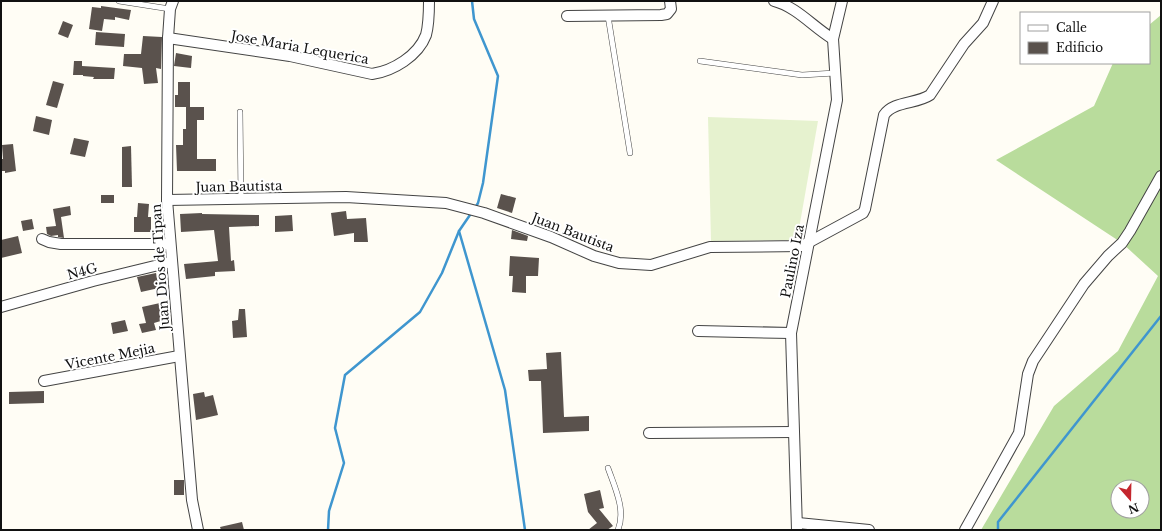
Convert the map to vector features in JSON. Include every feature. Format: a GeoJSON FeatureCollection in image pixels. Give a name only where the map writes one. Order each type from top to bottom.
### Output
{"type":"FeatureCollection","features":[{"type":"Feature","properties":{"kind":"street","name":"Jose Maria Lequerica"},"geometry":{"type":"LineString","coordinates":[[168,38],[290,56],[372,74],[380,73],[396,66],[417,50],[426,36],[430,16],[429,1]]}},
{"type":"Feature","properties":{"kind":"street"},"geometry":{"type":"LineString","coordinates":[[567,16],[667,14],[671,9],[670,1]]}},
{"type":"Feature","properties":{"kind":"street"},"geometry":{"type":"LineString","coordinates":[[774,1],[788,5],[819,30],[833,39]]}},
{"type":"Feature","properties":{"kind":"street","name":"Paulino Iza"},"geometry":{"type":"LineString","coordinates":[[798,526],[791,334],[808,243],[838,100],[833,39],[842,1]]}},
{"type":"Feature","properties":{"kind":"street","name":"Juan Bautista"},"geometry":{"type":"LineString","coordinates":[[168,200],[241,200],[346,197],[446,203],[484,213],[551,237],[594,256],[618,263],[651,265],[710,248],[802,246],[863,213],[865,210],[884,115],[892,107],[925,98],[930,95],[964,44],[983,23],[993,1]]}},
{"type":"Feature","properties":{"kind":"street","name":"Juan Dios de Tipan"},"geometry":{"type":"LineString","coordinates":[[172,5],[168,38],[168,200],[170,244],[192,500],[198,530]]}},
{"type":"Feature","properties":{"kind":"street"},"geometry":{"type":"LineString","coordinates":[[966,530],[1019,433],[1028,374],[1033,361],[1084,284],[1126,237],[1141,214],[1161,176]]}},
{"type":"Feature","properties":{"kind":"street"},"geometry":{"type":"LineString","coordinates":[[42,239],[61,244],[170,244]]}},
{"type":"Feature","properties":{"kind":"street","name":"N4G"},"geometry":{"type":"LineString","coordinates":[[1,307],[94,281],[171,262]]}},
{"type":"Feature","properties":{"kind":"street"},"geometry":{"type":"LineString","coordinates":[[698,332],[791,334]]}},
{"type":"Feature","properties":{"kind":"street","name":"Vicente Mejia"},"geometry":{"type":"LineString","coordinates":[[44,381],[179,356]]}},
{"type":"Feature","properties":{"kind":"street"},"geometry":{"type":"LineString","coordinates":[[649,433],[794,432]]}},
{"type":"Feature","properties":{"kind":"street"},"geometry":{"type":"LineString","coordinates":[[798,526],[869,530]]}},
{"type":"Feature","properties":{"kind":"lane"},"geometry":{"type":"LineString","coordinates":[[119,1],[172,5]]}},
{"type":"Feature","properties":{"kind":"lane"},"geometry":{"type":"LineString","coordinates":[[608,16],[630,153]]}},
{"type":"Feature","properties":{"kind":"lane"},"geometry":{"type":"LineString","coordinates":[[700,61],[802,75],[835,73]]}},
{"type":"Feature","properties":{"kind":"lane"},"geometry":{"type":"LineString","coordinates":[[240,112],[241,200]]}},
{"type":"Feature","properties":{"kind":"lane"},"geometry":{"type":"LineString","coordinates":[[608,468],[620,504],[621,513],[618,530]]}},
{"type":"Feature","properties":{"kind":"green space"},"geometry":{"type":"Polygon","coordinates":[[[1161,15],[1161,530],[981,530],[1054,406],[1118,351],[1158,276],[1122,243],[996,160],[1094,106],[1113,64],[1150,64],[1150,24],[1161,15]]]}},
{"type":"Feature","properties":{"kind":"green space"},"geometry":{"type":"Polygon","coordinates":[[[708,117],[818,121],[797,240],[711,241],[708,117]]]}},
{"type":"Feature","properties":{"kind":"building"},"geometry":{"type":"Polygon","coordinates":[[[101,6],[131,10],[129,20],[115,17],[115,20],[104,19],[102,31],[89,29],[92,7],[101,8],[101,6]]]}},
{"type":"Feature","properties":{"kind":"building"},"geometry":{"type":"Polygon","coordinates":[[[63,21],[73,25],[68,38],[58,34],[63,21]]]}},
{"type":"Feature","properties":{"kind":"building"},"geometry":{"type":"Polygon","coordinates":[[[96,32],[125,34],[124,47],[95,45],[96,32]]]}},
{"type":"Feature","properties":{"kind":"building"},"geometry":{"type":"Polygon","coordinates":[[[143,36],[162,37],[161,69],[156,68],[158,83],[144,84],[142,68],[123,66],[124,54],[141,54],[143,36]]]}},
{"type":"Feature","properties":{"kind":"building"},"geometry":{"type":"Polygon","coordinates":[[[176,53],[192,56],[191,68],[174,66],[176,53]]]}},
{"type":"Feature","properties":{"kind":"building"},"geometry":{"type":"Polygon","coordinates":[[[74,61],[82,61],[82,66],[115,68],[114,79],[93,79],[94,77],[73,75],[74,61]]]}},
{"type":"Feature","properties":{"kind":"building"},"geometry":{"type":"Polygon","coordinates":[[[53,81],[64,84],[57,108],[46,105],[53,81]]]}},
{"type":"Feature","properties":{"kind":"building"},"geometry":{"type":"Polygon","coordinates":[[[178,82],[190,82],[190,107],[204,107],[204,120],[197,120],[197,159],[216,159],[216,171],[177,171],[176,145],[183,145],[183,129],[186,129],[186,107],[175,107],[175,95],[178,95],[178,82]]]}},
{"type":"Feature","properties":{"kind":"building"},"geometry":{"type":"Polygon","coordinates":[[[36,116],[52,120],[49,135],[33,131],[36,116]]]}},
{"type":"Feature","properties":{"kind":"building"},"geometry":{"type":"Polygon","coordinates":[[[74,138],[89,141],[85,157],[70,154],[74,138]]]}},
{"type":"Feature","properties":{"kind":"building"},"geometry":{"type":"Polygon","coordinates":[[[13,144],[16,171],[5,173],[5,171],[1,171],[1,159],[3,159],[2,145],[13,144]]]}},
{"type":"Feature","properties":{"kind":"building"},"geometry":{"type":"Polygon","coordinates":[[[131,146],[132,187],[122,187],[122,147],[131,146]]]}},
{"type":"Feature","properties":{"kind":"building"},"geometry":{"type":"Polygon","coordinates":[[[501,194],[516,198],[512,213],[497,208],[501,194]]]}},
{"type":"Feature","properties":{"kind":"building"},"geometry":{"type":"Polygon","coordinates":[[[101,195],[114,195],[114,203],[101,203],[101,195]]]}},
{"type":"Feature","properties":{"kind":"building"},"geometry":{"type":"Polygon","coordinates":[[[138,203],[149,204],[148,217],[151,217],[151,232],[134,232],[134,217],[137,217],[138,203]]]}},
{"type":"Feature","properties":{"kind":"building"},"geometry":{"type":"Polygon","coordinates":[[[70,206],[71,215],[61,217],[64,238],[58,237],[58,235],[51,236],[47,234],[46,227],[56,226],[53,209],[70,206]]]}},
{"type":"Feature","properties":{"kind":"building"},"geometry":{"type":"Polygon","coordinates":[[[346,211],[347,219],[366,218],[368,242],[354,242],[354,233],[334,236],[331,213],[346,211]]]}},
{"type":"Feature","properties":{"kind":"building"},"geometry":{"type":"Polygon","coordinates":[[[202,213],[259,215],[259,226],[229,227],[231,261],[234,260],[235,271],[215,272],[215,276],[186,279],[184,264],[218,261],[214,230],[181,232],[180,214],[202,213]]]}},
{"type":"Feature","properties":{"kind":"building"},"geometry":{"type":"Polygon","coordinates":[[[292,215],[293,231],[275,232],[275,216],[292,215]]]}},
{"type":"Feature","properties":{"kind":"building"},"geometry":{"type":"Polygon","coordinates":[[[32,219],[34,229],[23,231],[21,221],[32,219]]]}},
{"type":"Feature","properties":{"kind":"building"},"geometry":{"type":"Polygon","coordinates":[[[512,230],[528,236],[527,241],[511,239],[512,230]]]}},
{"type":"Feature","properties":{"kind":"building"},"geometry":{"type":"Polygon","coordinates":[[[18,236],[22,253],[1,258],[1,240],[18,236]]]}},
{"type":"Feature","properties":{"kind":"building"},"geometry":{"type":"Polygon","coordinates":[[[510,256],[539,258],[538,276],[526,276],[526,293],[512,292],[513,276],[509,276],[510,256]]]}},
{"type":"Feature","properties":{"kind":"building"},"geometry":{"type":"Polygon","coordinates":[[[156,273],[159,288],[141,292],[137,277],[156,273]]]}},
{"type":"Feature","properties":{"kind":"building"},"geometry":{"type":"Polygon","coordinates":[[[160,303],[164,320],[154,323],[156,330],[142,333],[139,324],[146,323],[142,307],[160,303]]]}},
{"type":"Feature","properties":{"kind":"building"},"geometry":{"type":"Polygon","coordinates":[[[239,309],[245,309],[247,337],[233,338],[232,321],[238,320],[239,309]]]}},
{"type":"Feature","properties":{"kind":"building"},"geometry":{"type":"Polygon","coordinates":[[[125,320],[128,331],[113,334],[111,323],[125,320]]]}},
{"type":"Feature","properties":{"kind":"building"},"geometry":{"type":"Polygon","coordinates":[[[561,352],[564,417],[589,416],[589,431],[543,433],[541,381],[529,381],[528,370],[547,369],[546,353],[561,352]]]}},
{"type":"Feature","properties":{"kind":"building"},"geometry":{"type":"Polygon","coordinates":[[[44,391],[44,403],[9,404],[9,392],[44,391]]]}},
{"type":"Feature","properties":{"kind":"building"},"geometry":{"type":"Polygon","coordinates":[[[204,392],[205,397],[213,395],[218,415],[196,420],[193,394],[204,392]]]}},
{"type":"Feature","properties":{"kind":"building"},"geometry":{"type":"Polygon","coordinates":[[[174,480],[184,480],[184,495],[174,495],[174,480]]]}},
{"type":"Feature","properties":{"kind":"building"},"geometry":{"type":"Polygon","coordinates":[[[600,490],[604,508],[599,509],[613,526],[607,530],[588,530],[597,523],[588,512],[584,494],[600,490]]]}},
{"type":"Feature","properties":{"kind":"building"},"geometry":{"type":"Polygon","coordinates":[[[242,522],[244,530],[221,530],[220,527],[242,522]]]}},
{"type":"Feature","properties":{"kind":"waterway"},"geometry":{"type":"LineString","coordinates":[[472,1],[474,19],[498,76],[483,183],[478,203],[475,208]]}},
{"type":"Feature","properties":{"kind":"waterway"},"geometry":{"type":"LineString","coordinates":[[472,212],[459,231],[505,390],[525,530]]}},
{"type":"Feature","properties":{"kind":"waterway"},"geometry":{"type":"LineString","coordinates":[[328,530],[329,511],[344,463],[335,428],[345,375],[420,312],[442,273],[459,231]]}},
{"type":"Feature","properties":{"kind":"waterway"},"geometry":{"type":"LineString","coordinates":[[998,530],[998,522],[1161,316]]}}]}
